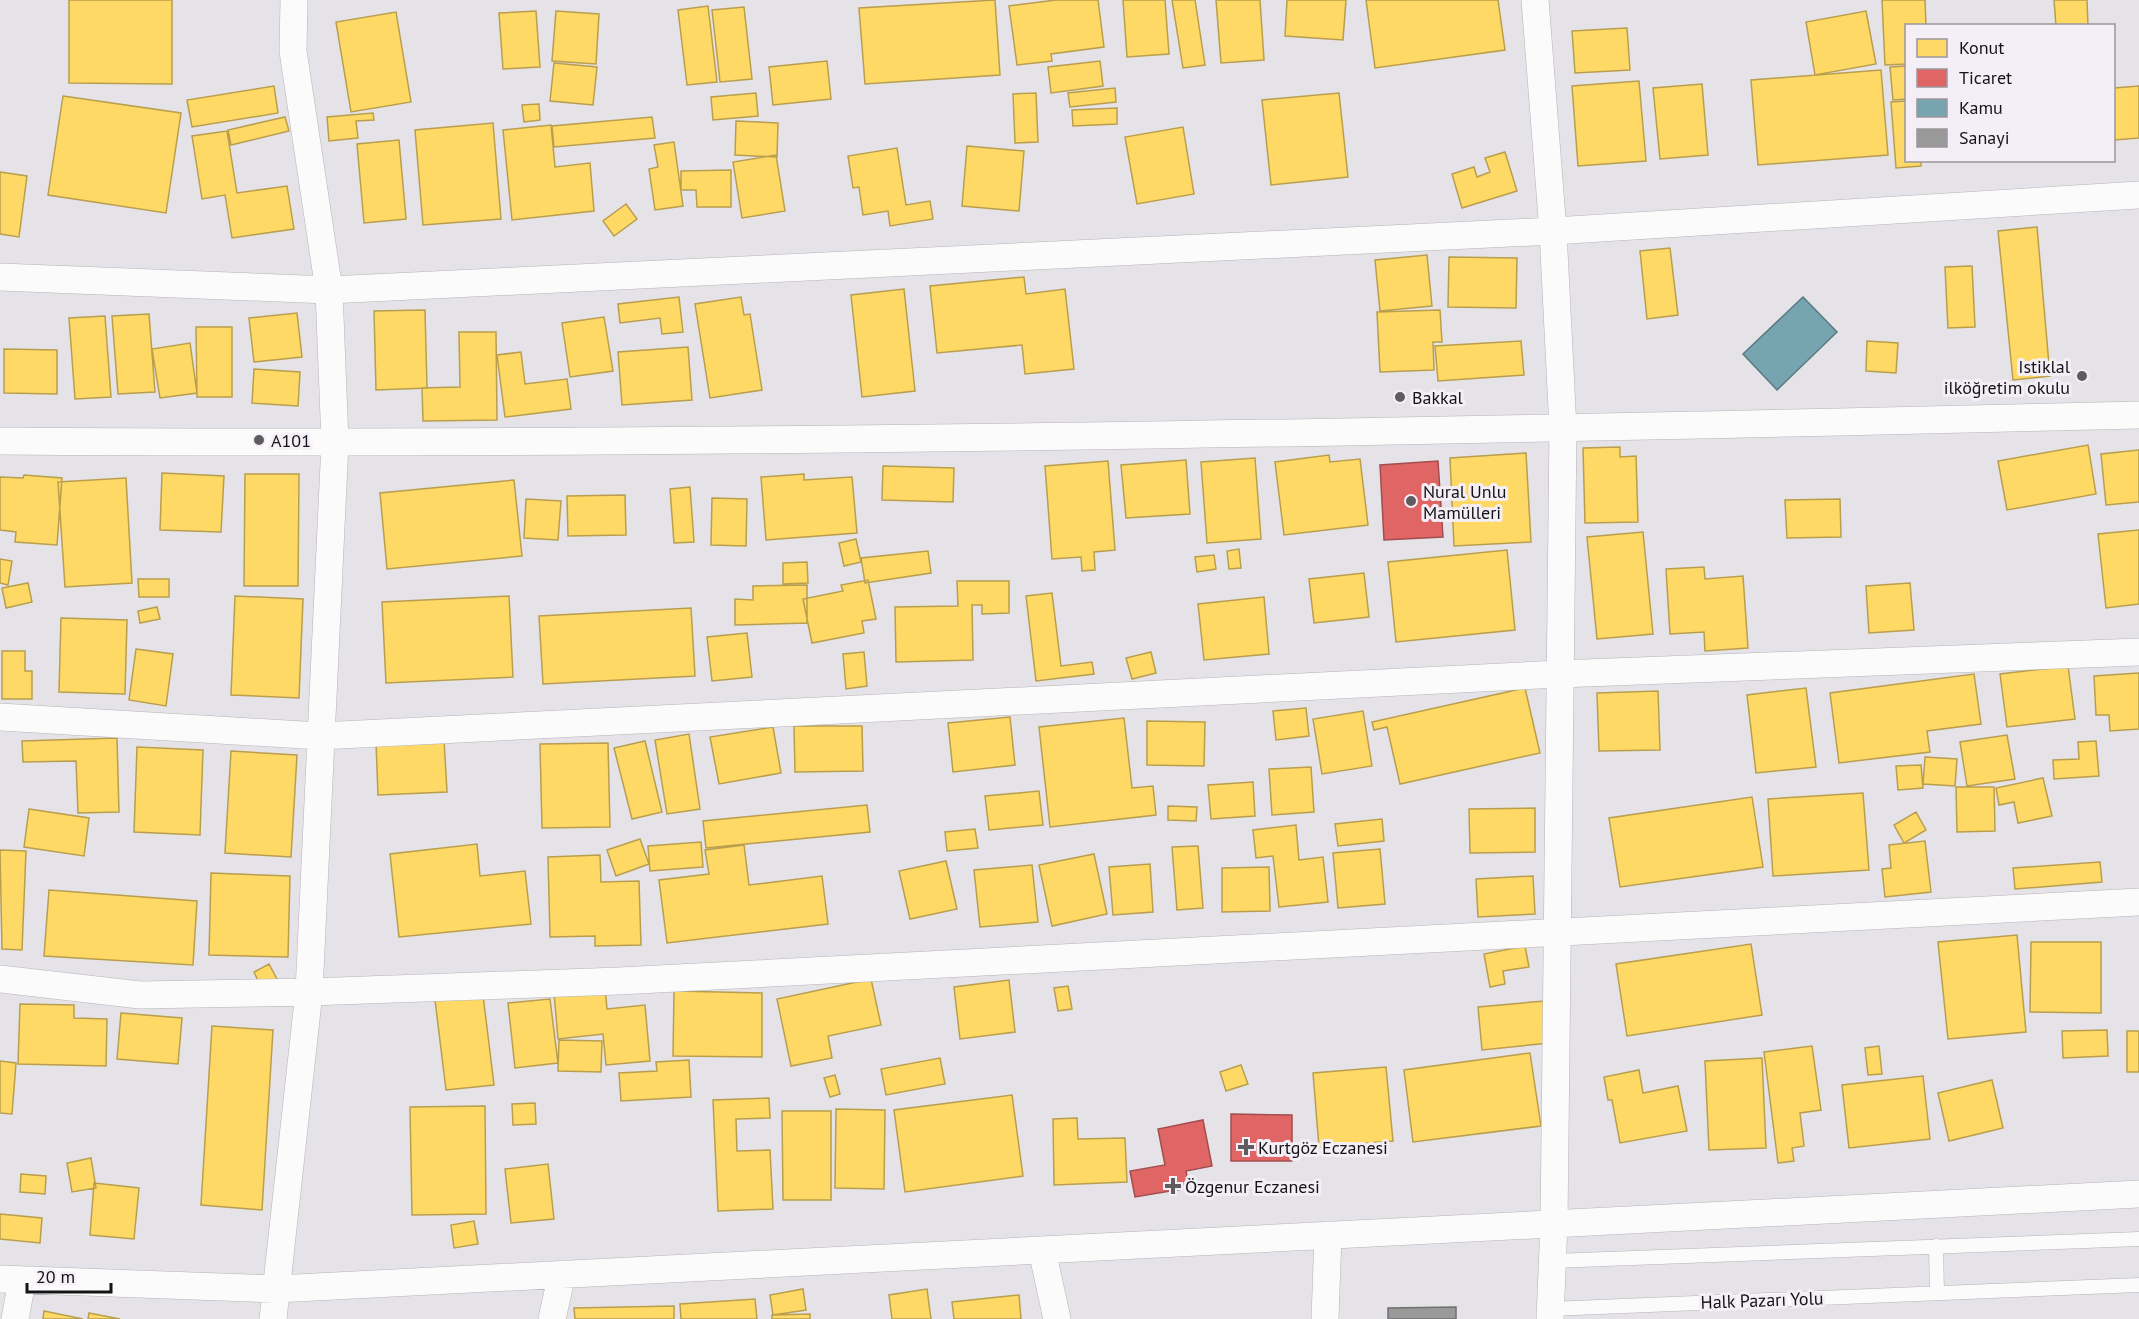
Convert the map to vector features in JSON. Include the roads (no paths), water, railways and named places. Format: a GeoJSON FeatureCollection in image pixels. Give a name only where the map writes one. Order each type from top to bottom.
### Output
{"type":"FeatureCollection","features":[{"type":"Feature","properties":{"kind":"street"},"geometry":{"type":"LineString","coordinates":[[273,1319],[309,992],[335,443],[329,290],[292,51],[295,0]]}},
{"type":"Feature","properties":{"kind":"street"},"geometry":{"type":"LineString","coordinates":[[1535,0],[1553,231],[1563,429],[1554,1224],[1550,1314]]}},
{"type":"Feature","properties":{"kind":"street"},"geometry":{"type":"LineString","coordinates":[[0,277],[329,290],[1553,231],[2139,195]]}},
{"type":"Feature","properties":{"kind":"street"},"geometry":{"type":"LineString","coordinates":[[0,441],[335,443],[1563,429],[2139,415]]}},
{"type":"Feature","properties":{"kind":"street"},"geometry":{"type":"LineString","coordinates":[[0,717],[320,736],[1559,674],[2139,652]]}},
{"type":"Feature","properties":{"kind":"street"},"geometry":{"type":"LineString","coordinates":[[0,980],[140,995],[309,992],[619,981],[2139,902]]}},
{"type":"Feature","properties":{"kind":"street"},"geometry":{"type":"LineString","coordinates":[[15,1319],[11,1280],[276,1289],[2139,1194]]}},
{"type":"Feature","properties":{"kind":"street"},"geometry":{"type":"LineString","coordinates":[[1325,1319],[1328,1235]]}},
{"type":"Feature","properties":{"kind":"street"},"geometry":{"type":"LineString","coordinates":[[1042,1250],[1057,1319]]}},
{"type":"Feature","properties":{"kind":"street"},"geometry":{"type":"LineString","coordinates":[[552,1319],[562,1274]]}},
{"type":"Feature","properties":{"kind":"lane"},"geometry":{"type":"LineString","coordinates":[[1552,1261],[2139,1239]]}},
{"type":"Feature","properties":{"kind":"lane"},"geometry":{"type":"LineString","coordinates":[[1936,1246],[1937,1293]]}},
{"type":"Feature","properties":{"kind":"lane","name":"Halk Pazarı Yolu"},"geometry":{"type":"LineString","coordinates":[[1550,1314],[1937,1293],[2139,1285]]}},
{"type":"Feature","properties":{"kind":"place","name":"Istiklal ilköğretim okulu"},"geometry":{"type":"Point","coordinates":[2082,376]}},
{"type":"Feature","properties":{"kind":"place","name":"Bakkal"},"geometry":{"type":"Point","coordinates":[1400,397]}},
{"type":"Feature","properties":{"kind":"place","name":"A101"},"geometry":{"type":"Point","coordinates":[259,440]}},
{"type":"Feature","properties":{"kind":"place","name":"Nural Unlu Mamülleri"},"geometry":{"type":"Point","coordinates":[1411,501]}},
{"type":"Feature","properties":{"kind":"place","name":"Kurtgöz Eczanesi"},"geometry":{"type":"Point","coordinates":[1246,1147]}},
{"type":"Feature","properties":{"kind":"place","name":"Özgenur Eczanesi"},"geometry":{"type":"Point","coordinates":[1173,1186]}}]}
